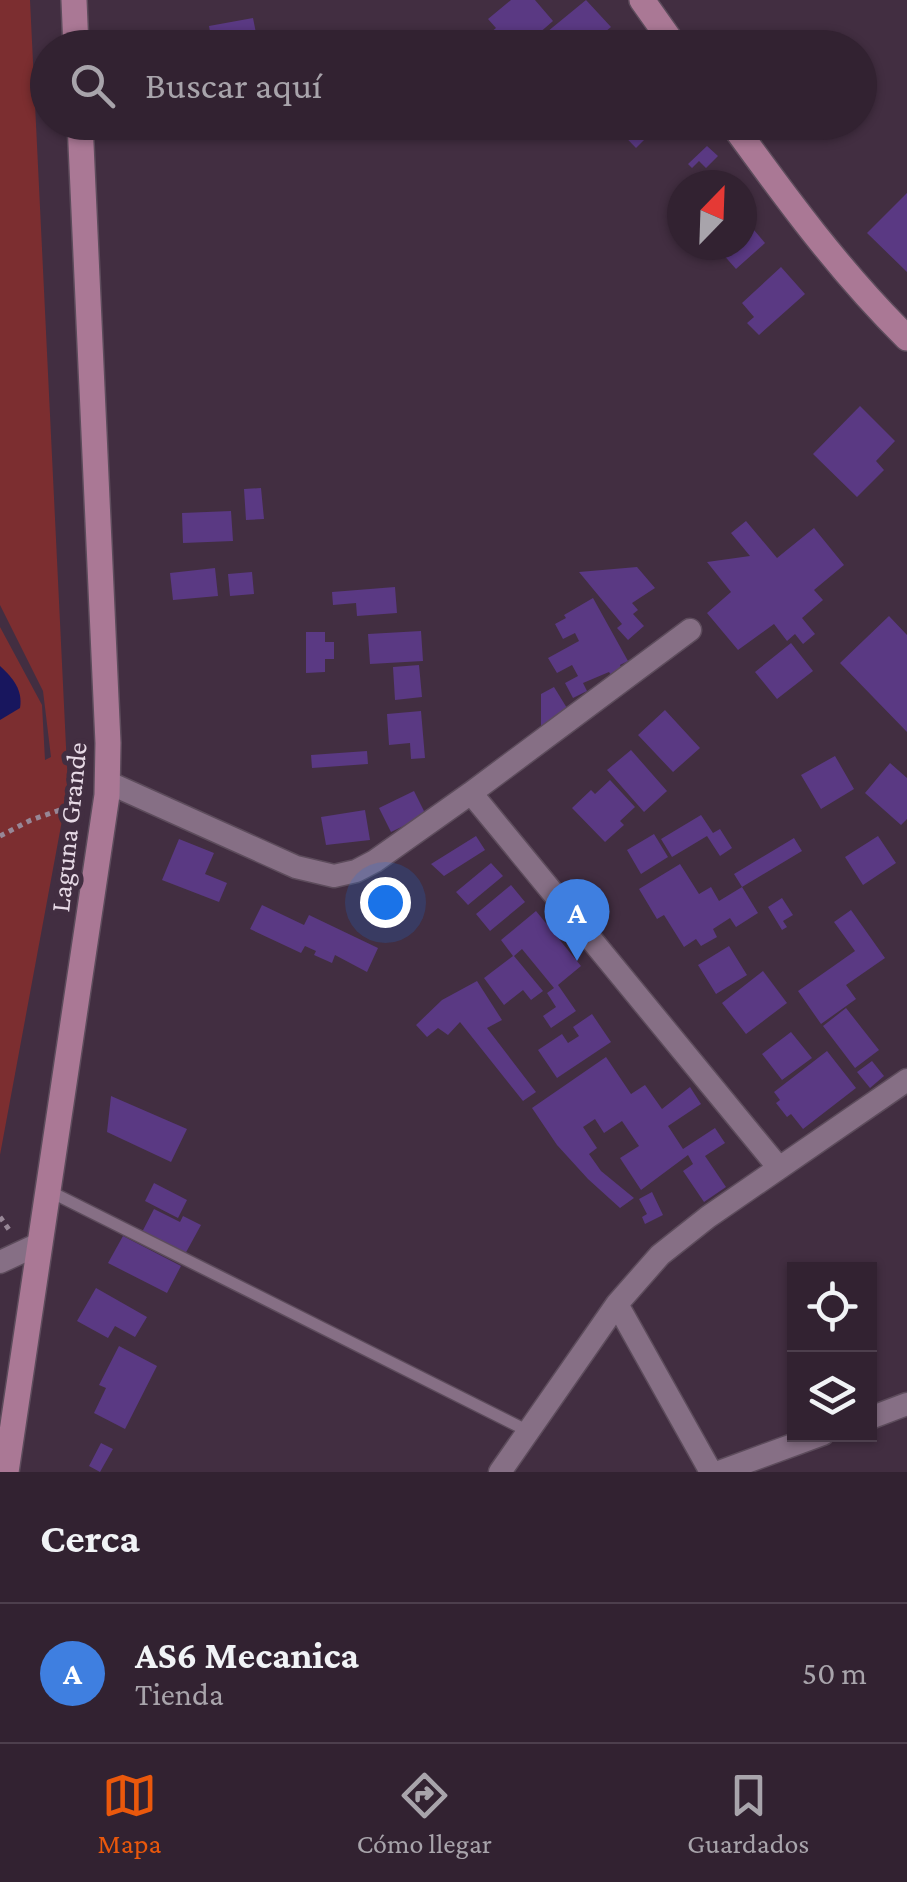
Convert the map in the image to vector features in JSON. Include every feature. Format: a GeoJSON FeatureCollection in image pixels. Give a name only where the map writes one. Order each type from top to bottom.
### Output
{"type":"FeatureCollection","features":[{"type":"Feature","properties":{"kind":"main road"},"geometry":{"type":"LineString","coordinates":[[74,0],[75,30]]}},
{"type":"Feature","properties":{"kind":"main road"},"geometry":{"type":"LineString","coordinates":[[642,0],[663,30]]}},
{"type":"Feature","properties":{"kind":"main road","name":"Laguna Grande"},"geometry":{"type":"LineString","coordinates":[[6,1472],[107,788],[81,140]]}},
{"type":"Feature","properties":{"kind":"main road"},"geometry":{"type":"LineString","coordinates":[[744,140],[802,220],[866,297],[907,338]]}},
{"type":"Feature","properties":{"kind":"street"},"geometry":{"type":"LineString","coordinates":[[107,788],[296,867],[334,876],[356,871],[375,862],[471,793],[690,630]]}},
{"type":"Feature","properties":{"kind":"street"},"geometry":{"type":"LineString","coordinates":[[471,793],[779,1168]]}},
{"type":"Feature","properties":{"kind":"street"},"geometry":{"type":"LineString","coordinates":[[500,1472],[617,1304],[660,1255],[907,1080]]}},
{"type":"Feature","properties":{"kind":"street"},"geometry":{"type":"LineString","coordinates":[[0,1262],[42,1243]]}},
{"type":"Feature","properties":{"kind":"street"},"geometry":{"type":"LineString","coordinates":[[617,1304],[711,1472]]}},
{"type":"Feature","properties":{"kind":"street"},"geometry":{"type":"LineString","coordinates":[[877,1415],[907,1404]]}},
{"type":"Feature","properties":{"kind":"street"},"geometry":{"type":"LineString","coordinates":[[720,1472],[802,1442]]}},
{"type":"Feature","properties":{"kind":"lane"},"geometry":{"type":"LineString","coordinates":[[49,1191],[528,1431]]}},
{"type":"Feature","properties":{"kind":"path"},"geometry":{"type":"LineString","coordinates":[[0,836],[107,788]]}},
{"type":"Feature","properties":{"kind":"shaded area"},"geometry":{"type":"Polygon","coordinates":[[[0,0],[30,0],[30,140],[37,140],[68,788],[0,1155],[0,627],[42,705],[45,760],[51,757],[43,691],[0,605],[0,0]]]}},
{"type":"Feature","properties":{"kind":"shaded area"},"geometry":{"type":"Polygon","coordinates":[[[0,666],[16,685],[21,702],[20,708],[0,720],[0,666]]]}},
{"type":"Feature","properties":{"kind":"building"},"geometry":{"type":"Polygon","coordinates":[[[511,0],[535,0],[553,21],[543,30],[494,30],[496,28],[488,19],[511,0]]]}},
{"type":"Feature","properties":{"kind":"building"},"geometry":{"type":"Polygon","coordinates":[[[586,0],[611,27],[607,30],[549,30],[586,0]]]}},
{"type":"Feature","properties":{"kind":"building"},"geometry":{"type":"Polygon","coordinates":[[[253,18],[255,30],[210,30],[209,26],[253,18]]]}},
{"type":"Feature","properties":{"kind":"building"},"geometry":{"type":"Polygon","coordinates":[[[628,140],[644,140],[636,148],[628,140]]]}},
{"type":"Feature","properties":{"kind":"building"},"geometry":{"type":"Polygon","coordinates":[[[707,146],[718,156],[706,168],[699,161],[692,168],[688,164],[707,146]]]}},
{"type":"Feature","properties":{"kind":"building"},"geometry":{"type":"Polygon","coordinates":[[[907,193],[907,272],[867,233],[907,193]]]}},
{"type":"Feature","properties":{"kind":"building"},"geometry":{"type":"Polygon","coordinates":[[[757,234],[765,243],[757,250],[757,234]]]}},
{"type":"Feature","properties":{"kind":"building"},"geometry":{"type":"Polygon","coordinates":[[[728,260],[746,260],[736,269],[728,260]]]}},
{"type":"Feature","properties":{"kind":"building"},"geometry":{"type":"Polygon","coordinates":[[[781,267],[805,294],[759,335],[747,323],[754,317],[742,303],[781,267]]]}},
{"type":"Feature","properties":{"kind":"building"},"geometry":{"type":"Polygon","coordinates":[[[860,406],[895,441],[876,461],[884,470],[857,497],[813,454],[860,406]]]}},
{"type":"Feature","properties":{"kind":"building"},"geometry":{"type":"Polygon","coordinates":[[[261,488],[264,519],[246,520],[244,489],[261,488]]]}},
{"type":"Feature","properties":{"kind":"building"},"geometry":{"type":"Polygon","coordinates":[[[231,511],[233,541],[183,543],[182,513],[231,511]]]}},
{"type":"Feature","properties":{"kind":"building"},"geometry":{"type":"Polygon","coordinates":[[[746,521],[777,558],[814,528],[844,565],[814,590],[823,600],[802,618],[815,634],[803,644],[795,634],[787,641],[774,624],[738,650],[707,613],[731,592],[707,562],[750,556],[731,533],[746,521]]]}},
{"type":"Feature","properties":{"kind":"building"},"geometry":{"type":"Polygon","coordinates":[[[637,567],[655,588],[632,603],[638,610],[633,614],[644,626],[628,640],[617,628],[622,624],[579,572],[637,567]]]}},
{"type":"Feature","properties":{"kind":"building"},"geometry":{"type":"Polygon","coordinates":[[[215,568],[218,596],[173,600],[170,573],[215,568]]]}},
{"type":"Feature","properties":{"kind":"building"},"geometry":{"type":"Polygon","coordinates":[[[252,572],[254,594],[230,596],[228,574],[252,572]]]}},
{"type":"Feature","properties":{"kind":"building"},"geometry":{"type":"Polygon","coordinates":[[[395,587],[397,613],[357,616],[356,603],[333,605],[332,592],[395,587]]]}},
{"type":"Feature","properties":{"kind":"building"},"geometry":{"type":"Polygon","coordinates":[[[593,598],[628,661],[620,665],[624,672],[613,678],[609,672],[583,683],[587,691],[573,698],[565,683],[578,676],[572,665],[557,673],[548,658],[579,641],[575,633],[563,639],[555,624],[593,598]]]}},
{"type":"Feature","properties":{"kind":"building"},"geometry":{"type":"Polygon","coordinates":[[[889,616],[907,635],[907,732],[840,663],[889,616]]]}},
{"type":"Feature","properties":{"kind":"building"},"geometry":{"type":"Polygon","coordinates":[[[421,631],[423,661],[370,664],[368,634],[421,631]]]}},
{"type":"Feature","properties":{"kind":"building"},"geometry":{"type":"Polygon","coordinates":[[[306,632],[325,632],[325,642],[334,642],[334,659],[325,659],[325,672],[306,673],[306,632]]]}},
{"type":"Feature","properties":{"kind":"building"},"geometry":{"type":"Polygon","coordinates":[[[791,643],[813,671],[777,699],[755,672],[791,643]]]}},
{"type":"Feature","properties":{"kind":"building"},"geometry":{"type":"Polygon","coordinates":[[[419,665],[422,697],[395,700],[393,667],[419,665]]]}},
{"type":"Feature","properties":{"kind":"building"},"geometry":{"type":"Polygon","coordinates":[[[554,687],[570,713],[541,730],[541,694],[554,687]]]}},
{"type":"Feature","properties":{"kind":"building"},"geometry":{"type":"Polygon","coordinates":[[[665,710],[700,748],[673,772],[638,735],[665,710]]]}},
{"type":"Feature","properties":{"kind":"building"},"geometry":{"type":"Polygon","coordinates":[[[421,711],[425,758],[411,759],[410,743],[389,745],[387,714],[421,711]]]}},
{"type":"Feature","properties":{"kind":"building"},"geometry":{"type":"Polygon","coordinates":[[[631,750],[667,791],[644,812],[607,770],[631,750]]]}},
{"type":"Feature","properties":{"kind":"building"},"geometry":{"type":"Polygon","coordinates":[[[367,751],[368,764],[312,768],[311,755],[367,751]]]}},
{"type":"Feature","properties":{"kind":"building"},"geometry":{"type":"Polygon","coordinates":[[[835,756],[854,789],[821,809],[801,775],[835,756]]]}},
{"type":"Feature","properties":{"kind":"building"},"geometry":{"type":"Polygon","coordinates":[[[890,763],[907,778],[907,819],[901,825],[865,793],[890,763]]]}},
{"type":"Feature","properties":{"kind":"building"},"geometry":{"type":"Polygon","coordinates":[[[610,780],[635,807],[620,821],[624,825],[605,842],[572,808],[591,790],[595,794],[610,780]]]}},
{"type":"Feature","properties":{"kind":"building"},"geometry":{"type":"Polygon","coordinates":[[[414,791],[426,815],[391,832],[379,808],[414,791]]]}},
{"type":"Feature","properties":{"kind":"building"},"geometry":{"type":"Polygon","coordinates":[[[365,810],[370,840],[326,845],[321,817],[365,810]]]}},
{"type":"Feature","properties":{"kind":"building"},"geometry":{"type":"Polygon","coordinates":[[[701,815],[713,833],[720,829],[732,848],[720,856],[707,836],[672,857],[661,839],[701,815]]]}},
{"type":"Feature","properties":{"kind":"building"},"geometry":{"type":"Polygon","coordinates":[[[654,834],[668,857],[641,874],[627,850],[654,834]]]}},
{"type":"Feature","properties":{"kind":"building"},"geometry":{"type":"Polygon","coordinates":[[[476,836],[485,850],[444,876],[431,864],[476,836]]]}},
{"type":"Feature","properties":{"kind":"building"},"geometry":{"type":"Polygon","coordinates":[[[878,836],[896,863],[863,885],[845,857],[878,836]]]}},
{"type":"Feature","properties":{"kind":"building"},"geometry":{"type":"Polygon","coordinates":[[[794,838],[802,851],[742,887],[734,874],[794,838]]]}},
{"type":"Feature","properties":{"kind":"building"},"geometry":{"type":"Polygon","coordinates":[[[179,839],[214,853],[205,874],[227,883],[219,902],[162,880],[179,839]]]}},
{"type":"Feature","properties":{"kind":"building"},"geometry":{"type":"Polygon","coordinates":[[[491,863],[503,876],[468,905],[456,892],[491,863]]]}},
{"type":"Feature","properties":{"kind":"building"},"geometry":{"type":"Polygon","coordinates":[[[680,864],[699,894],[711,887],[719,901],[742,887],[758,913],[736,927],[730,918],[713,929],[717,937],[701,946],[696,939],[684,947],[664,915],[657,919],[639,889],[680,864]]]}},
{"type":"Feature","properties":{"kind":"building"},"geometry":{"type":"Polygon","coordinates":[[[511,885],[525,902],[490,931],[476,914],[511,885]]]}},
{"type":"Feature","properties":{"kind":"building"},"geometry":{"type":"Polygon","coordinates":[[[782,898],[793,915],[783,921],[787,927],[782,930],[768,907],[782,898]]]}},
{"type":"Feature","properties":{"kind":"building"},"geometry":{"type":"Polygon","coordinates":[[[262,905],[304,925],[309,915],[378,948],[367,972],[335,955],[332,963],[305,946],[301,953],[250,929],[262,905]]]}},
{"type":"Feature","properties":{"kind":"building"},"geometry":{"type":"Polygon","coordinates":[[[851,910],[885,958],[846,985],[856,999],[821,1024],[798,991],[855,951],[834,922],[851,910]]]}},
{"type":"Feature","properties":{"kind":"building"},"geometry":{"type":"Polygon","coordinates":[[[536,911],[581,966],[558,985],[576,1011],[551,1028],[543,1016],[556,1007],[547,993],[554,988],[522,949],[514,956],[543,991],[531,1000],[523,990],[504,1005],[484,978],[513,956],[501,940],[536,911]]]}},
{"type":"Feature","properties":{"kind":"building"},"geometry":{"type":"Polygon","coordinates":[[[729,946],[747,975],[716,994],[698,965],[729,946]]]}},
{"type":"Feature","properties":{"kind":"building"},"geometry":{"type":"Polygon","coordinates":[[[763,971],[787,1003],[746,1034],[722,1003],[763,971]]]}},
{"type":"Feature","properties":{"kind":"building"},"geometry":{"type":"Polygon","coordinates":[[[477,981],[502,1020],[487,1028],[536,1092],[523,1101],[460,1022],[448,1035],[438,1028],[427,1037],[416,1025],[442,1000],[477,981]]]}},
{"type":"Feature","properties":{"kind":"building"},"geometry":{"type":"Polygon","coordinates":[[[846,1008],[879,1050],[855,1068],[823,1026],[846,1008]]]}},
{"type":"Feature","properties":{"kind":"building"},"geometry":{"type":"Polygon","coordinates":[[[592,1014],[611,1042],[557,1078],[538,1050],[562,1034],[568,1043],[579,1036],[573,1027],[592,1014]]]}},
{"type":"Feature","properties":{"kind":"building"},"geometry":{"type":"Polygon","coordinates":[[[791,1032],[812,1058],[782,1080],[762,1054],[791,1032]]]}},
{"type":"Feature","properties":{"kind":"building"},"geometry":{"type":"Polygon","coordinates":[[[827,1051],[856,1088],[803,1129],[776,1103],[780,1100],[774,1092],[827,1051]]]}},
{"type":"Feature","properties":{"kind":"building"},"geometry":{"type":"Polygon","coordinates":[[[606,1057],[631,1094],[645,1085],[662,1109],[690,1087],[701,1104],[668,1126],[683,1149],[715,1128],[725,1143],[705,1156],[726,1187],[704,1202],[683,1171],[693,1164],[688,1155],[641,1190],[620,1158],[639,1146],[622,1121],[604,1133],[595,1119],[583,1127],[597,1148],[589,1154],[601,1171],[634,1198],[620,1208],[588,1179],[557,1145],[532,1108],[606,1057]]]}},
{"type":"Feature","properties":{"kind":"building"},"geometry":{"type":"Polygon","coordinates":[[[872,1061],[884,1076],[870,1088],[857,1072],[872,1061]]]}},
{"type":"Feature","properties":{"kind":"building"},"geometry":{"type":"Polygon","coordinates":[[[111,1096],[187,1129],[171,1162],[107,1132],[111,1096]]]}},
{"type":"Feature","properties":{"kind":"building"},"geometry":{"type":"Polygon","coordinates":[[[154,1183],[187,1200],[178,1218],[145,1201],[154,1183]]]}},
{"type":"Feature","properties":{"kind":"building"},"geometry":{"type":"Polygon","coordinates":[[[652,1192],[663,1215],[645,1224],[642,1217],[647,1214],[639,1199],[652,1192]]]}},
{"type":"Feature","properties":{"kind":"building"},"geometry":{"type":"Polygon","coordinates":[[[154,1209],[180,1222],[183,1216],[201,1225],[184,1256],[141,1234],[154,1209]]]}},
{"type":"Feature","properties":{"kind":"building"},"geometry":{"type":"Polygon","coordinates":[[[123,1236],[181,1266],[167,1293],[108,1263],[123,1236]]]}},
{"type":"Feature","properties":{"kind":"building"},"geometry":{"type":"Polygon","coordinates":[[[96,1288],[147,1317],[135,1337],[115,1326],[108,1338],[77,1321],[96,1288]]]}},
{"type":"Feature","properties":{"kind":"building"},"geometry":{"type":"Polygon","coordinates":[[[119,1346],[157,1366],[125,1429],[94,1413],[106,1388],[99,1385],[119,1346]]]}},
{"type":"Feature","properties":{"kind":"building"},"geometry":{"type":"Polygon","coordinates":[[[101,1443],[113,1449],[100,1472],[89,1466],[101,1443]]]}},
{"type":"Feature","properties":{"kind":"place","name":"AS6 Mecanica"},"geometry":{"type":"Point","coordinates":[577,961]}}]}
